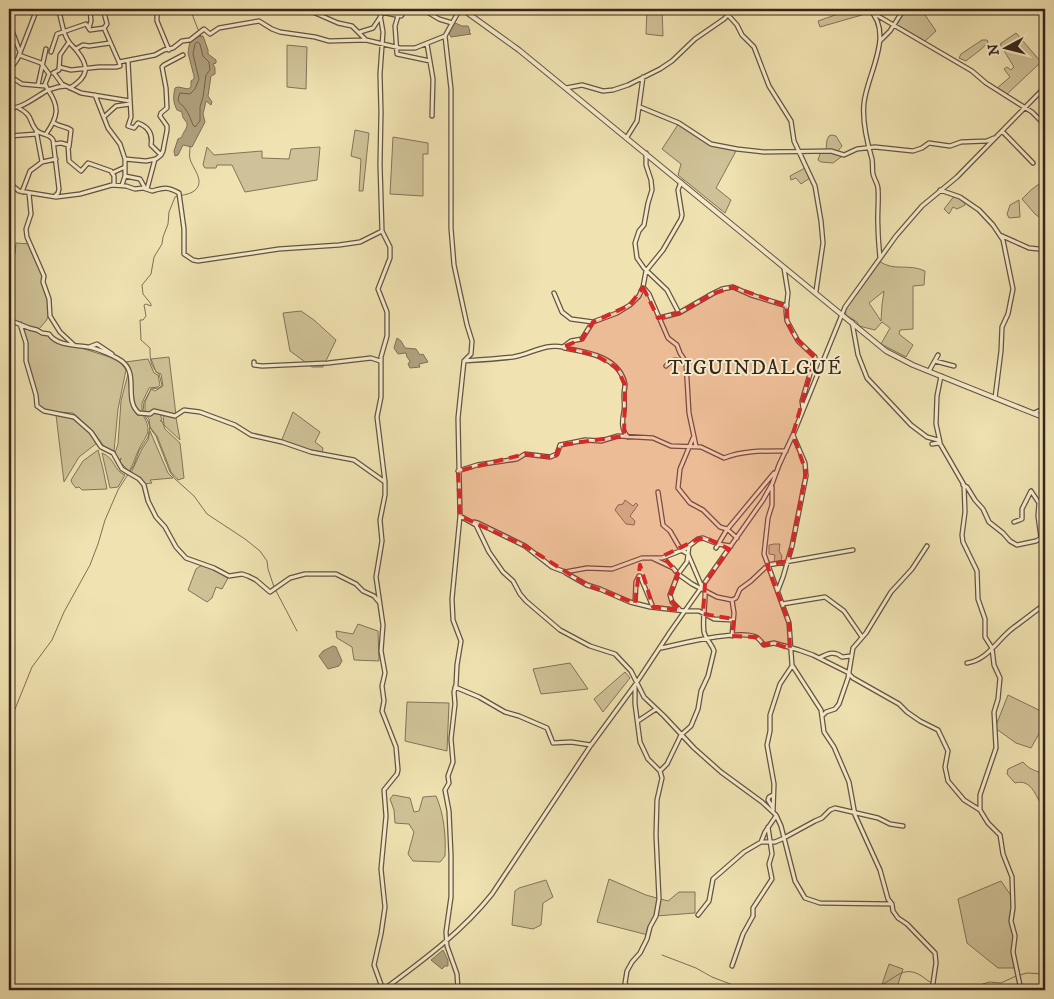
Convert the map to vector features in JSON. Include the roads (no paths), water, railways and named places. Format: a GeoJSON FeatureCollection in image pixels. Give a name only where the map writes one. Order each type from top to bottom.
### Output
{"type":"FeatureCollection","features":[{"type":"Feature","properties":{"kind":"street"},"geometry":{"type":"LineString","coordinates":[[12,9],[9,25],[20,54],[43,64],[49,74],[45,86]]}},
{"type":"Feature","properties":{"kind":"street"},"geometry":{"type":"LineString","coordinates":[[9,92],[10,69],[20,54],[36,9]]}},
{"type":"Feature","properties":{"kind":"street"},"geometry":{"type":"LineString","coordinates":[[19,108],[48,90],[58,86],[68,87],[81,81],[84,76],[86,68],[76,49],[69,42],[58,9]]}},
{"type":"Feature","properties":{"kind":"street"},"geometry":{"type":"LineString","coordinates":[[89,28],[91,21],[90,9]]}},
{"type":"Feature","properties":{"kind":"street"},"geometry":{"type":"LineString","coordinates":[[103,9],[107,24],[104,28]]}},
{"type":"Feature","properties":{"kind":"street"},"geometry":{"type":"LineString","coordinates":[[157,9],[157,21],[169,50]]}},
{"type":"Feature","properties":{"kind":"street"},"geometry":{"type":"LineString","coordinates":[[306,9],[338,23],[352,26],[366,40]]}},
{"type":"Feature","properties":{"kind":"street"},"geometry":{"type":"LineString","coordinates":[[404,9],[402,15],[398,16],[395,26],[396,53],[430,61]]}},
{"type":"Feature","properties":{"kind":"street"},"geometry":{"type":"LineString","coordinates":[[422,9],[439,19],[452,23]]}},
{"type":"Feature","properties":{"kind":"street"},"geometry":{"type":"LineString","coordinates":[[458,990],[456,974],[447,941],[446,924],[451,897],[451,855],[449,811],[445,790],[449,783],[448,776],[453,762],[451,735],[455,704],[454,692],[461,641],[453,620],[452,592],[460,516],[458,418],[464,361],[471,354],[472,341],[454,264],[451,228],[451,89],[445,36],[461,9],[519,50],[627,137],[816,291],[876,344],[894,356],[930,372],[1045,418]]}},
{"type":"Feature","properties":{"kind":"street"},"geometry":{"type":"LineString","coordinates":[[725,9],[742,35],[754,46],[769,86],[791,120],[794,141],[815,186],[822,222],[822,254],[817,274],[816,291]]}},
{"type":"Feature","properties":{"kind":"street"},"geometry":{"type":"LineString","coordinates":[[566,88],[582,85],[598,91],[608,91],[642,78],[672,61],[695,39],[728,16],[734,9]]}},
{"type":"Feature","properties":{"kind":"street"},"geometry":{"type":"LineString","coordinates":[[869,9],[954,62],[967,68],[986,83],[1026,108],[1045,125]]}},
{"type":"Feature","properties":{"kind":"street"},"geometry":{"type":"LineString","coordinates":[[880,42],[904,9]]}},
{"type":"Feature","properties":{"kind":"street"},"geometry":{"type":"LineString","coordinates":[[359,32],[373,28],[380,12]]}},
{"type":"Feature","properties":{"kind":"street"},"geometry":{"type":"LineString","coordinates":[[380,12],[398,16]]}},
{"type":"Feature","properties":{"kind":"street"},"geometry":{"type":"LineString","coordinates":[[380,12],[383,32],[380,68],[382,231],[390,248],[390,258],[378,289],[387,315],[387,336],[380,361],[381,397],[377,417],[385,495],[380,520],[382,541],[376,577],[383,625],[381,651],[385,673],[382,686],[384,701],[382,711],[396,747],[398,770],[384,790],[386,811],[381,868],[385,907],[374,965],[383,990],[420,964],[447,941],[480,908],[496,888],[590,746],[636,684],[685,611],[703,589]]}},
{"type":"Feature","properties":{"kind":"street"},"geometry":{"type":"LineString","coordinates":[[873,12],[878,24],[880,42],[875,66],[867,88],[863,112],[873,175],[878,187],[880,258]]}},
{"type":"Feature","properties":{"kind":"street"},"geometry":{"type":"LineString","coordinates":[[119,62],[150,57],[164,50],[169,50],[182,40],[190,40],[204,29],[210,34],[219,28],[259,21],[272,29],[282,32],[325,40],[366,40],[396,48],[410,49],[445,36]]}},
{"type":"Feature","properties":{"kind":"street"},"geometry":{"type":"LineString","coordinates":[[51,52],[57,34],[86,24],[90,30],[104,28]]}},
{"type":"Feature","properties":{"kind":"street"},"geometry":{"type":"LineString","coordinates":[[59,67],[71,70],[120,66],[104,28]]}},
{"type":"Feature","properties":{"kind":"street"},"geometry":{"type":"LineString","coordinates":[[49,74],[57,73],[60,55],[69,42]]}},
{"type":"Feature","properties":{"kind":"street"},"geometry":{"type":"LineString","coordinates":[[76,49],[83,44],[89,46],[110,43]]}},
{"type":"Feature","properties":{"kind":"street"},"geometry":{"type":"LineString","coordinates":[[426,44],[432,79],[432,116]]}},
{"type":"Feature","properties":{"kind":"street"},"geometry":{"type":"LineString","coordinates":[[38,85],[46,49]]}},
{"type":"Feature","properties":{"kind":"street"},"geometry":{"type":"LineString","coordinates":[[124,159],[142,161],[155,159],[164,151],[167,130],[160,116],[167,108],[162,67],[183,56]]}},
{"type":"Feature","properties":{"kind":"street"},"geometry":{"type":"LineString","coordinates":[[128,61],[132,117],[128,126],[134,128],[138,123],[144,125],[151,134],[151,145],[161,154]]}},
{"type":"Feature","properties":{"kind":"street"},"geometry":{"type":"LineString","coordinates":[[54,73],[60,82],[81,93],[130,103]]}},
{"type":"Feature","properties":{"kind":"street"},"geometry":{"type":"LineString","coordinates":[[11,77],[21,84],[45,86],[48,90],[55,102],[56,118],[46,134]]}},
{"type":"Feature","properties":{"kind":"street"},"geometry":{"type":"LineString","coordinates":[[627,137],[636,125],[640,107],[642,78]]}},
{"type":"Feature","properties":{"kind":"street"},"geometry":{"type":"LineString","coordinates":[[660,771],[667,764],[681,735],[691,726],[698,709],[714,651],[706,638],[703,614],[703,589],[705,583],[763,500],[772,484],[842,313],[880,258],[922,206],[957,177],[1045,87]]}},
{"type":"Feature","properties":{"kind":"street"},"geometry":{"type":"LineString","coordinates":[[95,95],[110,132],[118,140],[124,159],[125,176],[122,185]]}},
{"type":"Feature","properties":{"kind":"street"},"geometry":{"type":"LineString","coordinates":[[9,98],[9,114]]}},
{"type":"Feature","properties":{"kind":"street"},"geometry":{"type":"LineString","coordinates":[[104,116],[116,106],[130,103]]}},
{"type":"Feature","properties":{"kind":"street"},"geometry":{"type":"LineString","coordinates":[[640,107],[679,123],[711,144],[764,152],[831,151],[846,154],[857,149],[881,147],[913,151],[929,143],[950,146],[961,142],[987,141],[997,137]]}},
{"type":"Feature","properties":{"kind":"street"},"geometry":{"type":"LineString","coordinates":[[10,108],[19,108],[28,113],[36,129],[42,162]]}},
{"type":"Feature","properties":{"kind":"street"},"geometry":{"type":"LineString","coordinates":[[54,123],[71,130],[68,153]]}},
{"type":"Feature","properties":{"kind":"street"},"geometry":{"type":"LineString","coordinates":[[36,129],[41,133],[51,136],[54,144],[59,189],[58,193],[54,196]]}},
{"type":"Feature","properties":{"kind":"street"},"geometry":{"type":"LineString","coordinates":[[1002,131],[1034,163]]}},
{"type":"Feature","properties":{"kind":"street"},"geometry":{"type":"LineString","coordinates":[[9,136],[37,134]]}},
{"type":"Feature","properties":{"kind":"street"},"geometry":{"type":"LineString","coordinates":[[54,144],[68,145],[69,161],[81,172],[88,163],[112,172],[125,167]]}},
{"type":"Feature","properties":{"kind":"street"},"geometry":{"type":"LineString","coordinates":[[646,153],[646,165],[652,190],[644,225],[639,231],[635,243],[637,258],[646,271],[667,290],[679,313]]}},
{"type":"Feature","properties":{"kind":"street"},"geometry":{"type":"LineString","coordinates":[[22,192],[30,171],[42,162],[56,159]]}},
{"type":"Feature","properties":{"kind":"street"},"geometry":{"type":"LineString","coordinates":[[146,189],[155,159]]}},
{"type":"Feature","properties":{"kind":"street"},"geometry":{"type":"LineString","coordinates":[[112,172],[114,185]]}},
{"type":"Feature","properties":{"kind":"street"},"geometry":{"type":"LineString","coordinates":[[125,176],[140,179],[146,189]]}},
{"type":"Feature","properties":{"kind":"street"},"geometry":{"type":"LineString","coordinates":[[554,293],[557,304],[564,315],[571,319],[593,322],[614,315],[630,305],[639,296],[646,271],[663,250],[681,219],[678,190],[681,182]]}},
{"type":"Feature","properties":{"kind":"street"},"geometry":{"type":"LineString","coordinates":[[9,183],[22,192],[54,196],[80,194],[114,185],[135,189],[141,187],[153,191],[166,187],[179,193],[184,229],[184,254],[196,261],[279,249],[324,247],[360,242],[382,231]]}},
{"type":"Feature","properties":{"kind":"street"},"geometry":{"type":"LineString","coordinates":[[939,190],[960,197],[979,210],[1000,234],[1005,248],[1013,289],[1008,314],[1002,327],[1002,351],[995,398]]}},
{"type":"Feature","properties":{"kind":"street"},"geometry":{"type":"LineString","coordinates":[[29,193],[31,220],[26,229],[27,237],[32,244],[44,276],[43,282],[49,298],[50,316],[60,332],[74,345]]}},
{"type":"Feature","properties":{"kind":"street"},"geometry":{"type":"LineString","coordinates":[[1000,234],[1029,248],[1039,248],[1045,251]]}},
{"type":"Feature","properties":{"kind":"street"},"geometry":{"type":"LineString","coordinates":[[784,266],[788,293],[787,321],[794,336],[815,356],[802,401],[803,409]]}},
{"type":"Feature","properties":{"kind":"street"},"geometry":{"type":"LineString","coordinates":[[643,287],[647,291],[668,338],[678,345],[680,353],[686,362],[688,413],[696,446]]}},
{"type":"Feature","properties":{"kind":"street"},"geometry":{"type":"LineString","coordinates":[[659,318],[679,313],[722,289],[733,287],[751,295],[787,306]]}},
{"type":"Feature","properties":{"kind":"street"},"geometry":{"type":"LineString","coordinates":[[9,320],[49,334],[53,339],[88,347],[125,364],[129,371],[133,408],[139,413],[150,414],[154,411],[176,416],[184,410],[200,412],[235,425],[251,435],[282,442],[311,452],[354,460],[385,482]]}},
{"type":"Feature","properties":{"kind":"street"},"geometry":{"type":"LineString","coordinates":[[563,347],[571,341],[582,339],[593,322]]}},
{"type":"Feature","properties":{"kind":"street"},"geometry":{"type":"LineString","coordinates":[[852,322],[858,355],[867,378],[911,425],[927,437],[936,439],[947,454],[964,485],[983,509],[990,522],[1017,545],[1041,538],[1038,516],[1039,503],[1031,491],[1022,509],[1022,519],[1014,522]]}},
{"type":"Feature","properties":{"kind":"street"},"geometry":{"type":"LineString","coordinates":[[20,324],[26,344],[26,361],[36,395],[37,406],[44,411],[74,417],[94,435],[101,447],[113,453],[122,469],[139,479],[144,485],[148,501],[156,517],[165,527],[176,547],[186,558],[214,568],[229,576],[242,574],[248,576],[270,592],[290,578],[305,574],[336,574],[356,584],[380,602]]}},
{"type":"Feature","properties":{"kind":"street"},"geometry":{"type":"LineString","coordinates":[[88,347],[97,344],[112,354]]}},
{"type":"Feature","properties":{"kind":"street"},"geometry":{"type":"LineString","coordinates":[[464,361],[515,356],[544,347],[555,346],[597,356],[608,361],[617,368],[625,385],[622,421],[623,430],[628,437]]}},
{"type":"Feature","properties":{"kind":"street"},"geometry":{"type":"LineString","coordinates":[[930,372],[938,355]]}},
{"type":"Feature","properties":{"kind":"street"},"geometry":{"type":"LineString","coordinates":[[254,362],[254,365],[262,366],[328,363],[371,358],[380,361]]}},
{"type":"Feature","properties":{"kind":"street"},"geometry":{"type":"LineString","coordinates":[[666,366],[672,360],[677,359],[686,362]]}},
{"type":"Feature","properties":{"kind":"street"},"geometry":{"type":"LineString","coordinates":[[935,361],[954,366]]}},
{"type":"Feature","properties":{"kind":"street"},"geometry":{"type":"LineString","coordinates":[[939,444],[936,424],[941,376]]}},
{"type":"Feature","properties":{"kind":"street"},"geometry":{"type":"LineString","coordinates":[[1033,414],[1045,408]]}},
{"type":"Feature","properties":{"kind":"street"},"geometry":{"type":"LineString","coordinates":[[777,590],[788,561],[806,472],[805,463],[793,435]]}},
{"type":"Feature","properties":{"kind":"street"},"geometry":{"type":"LineString","coordinates":[[458,471],[477,465],[517,458],[525,454],[556,456],[559,452],[559,446],[568,443],[585,440],[601,441],[614,437],[654,438],[671,446],[696,446],[712,451],[724,458],[756,451],[786,451]]}},
{"type":"Feature","properties":{"kind":"street"},"geometry":{"type":"LineString","coordinates":[[693,437],[680,469],[678,489],[690,503],[704,510],[720,527],[728,529],[736,538]]}},
{"type":"Feature","properties":{"kind":"street"},"geometry":{"type":"LineString","coordinates":[[932,444],[939,444]]}},
{"type":"Feature","properties":{"kind":"street"},"geometry":{"type":"LineString","coordinates":[[717,546],[728,529],[777,469]]}},
{"type":"Feature","properties":{"kind":"street"},"geometry":{"type":"LineString","coordinates":[[772,484],[772,504],[768,518],[764,554],[791,629],[790,649],[792,665],[823,715],[825,735],[834,747],[849,782],[854,812],[880,870],[888,899],[898,918],[935,953],[936,963],[932,990]]}},
{"type":"Feature","properties":{"kind":"street"},"geometry":{"type":"LineString","coordinates":[[964,485],[962,536],[977,571],[978,600],[985,619],[986,637],[992,648],[994,666],[1000,678],[998,699],[994,712],[996,748],[982,787],[980,810]]}},
{"type":"Feature","properties":{"kind":"street"},"geometry":{"type":"LineString","coordinates":[[658,492],[663,525],[670,531],[681,550],[688,554],[703,589]]}},
{"type":"Feature","properties":{"kind":"street"},"geometry":{"type":"LineString","coordinates":[[460,516],[473,522],[478,522],[513,540],[557,570],[565,572],[587,585],[635,603],[653,607],[699,611],[714,619],[733,620]]}},
{"type":"Feature","properties":{"kind":"street"},"geometry":{"type":"LineString","coordinates":[[473,522],[481,532],[489,552],[499,567],[513,581],[526,601],[560,630],[590,646],[614,654],[631,671],[644,697],[701,755],[774,812]]}},
{"type":"Feature","properties":{"kind":"street"},"geometry":{"type":"LineString","coordinates":[[565,572],[587,568],[612,569],[642,558],[662,558],[703,538],[717,546],[731,546]]}},
{"type":"Feature","properties":{"kind":"street"},"geometry":{"type":"LineString","coordinates":[[680,610],[670,598],[678,574],[686,562],[690,545]]}},
{"type":"Feature","properties":{"kind":"street"},"geometry":{"type":"LineString","coordinates":[[823,715],[838,707],[849,673],[853,648],[891,592],[912,569],[927,546]]}},
{"type":"Feature","properties":{"kind":"street"},"geometry":{"type":"LineString","coordinates":[[653,559],[673,568],[678,574],[718,597],[732,600],[736,598],[740,589],[768,565],[853,550]]}},
{"type":"Feature","properties":{"kind":"street"},"geometry":{"type":"LineString","coordinates":[[635,603],[636,582],[640,576],[653,607]]}},
{"type":"Feature","properties":{"kind":"street"},"geometry":{"type":"LineString","coordinates":[[782,604],[825,597],[844,612],[862,637]]}},
{"type":"Feature","properties":{"kind":"street"},"geometry":{"type":"LineString","coordinates":[[732,600],[732,636]]}},
{"type":"Feature","properties":{"kind":"street"},"geometry":{"type":"LineString","coordinates":[[967,663],[981,659],[1011,629],[1045,605]]}},
{"type":"Feature","properties":{"kind":"street"},"geometry":{"type":"LineString","coordinates":[[660,648],[706,638],[748,635],[757,637],[764,645],[774,643],[819,658],[849,673],[853,678],[899,704],[906,712],[920,721],[938,730],[948,751],[945,767],[948,781],[964,800],[980,810],[988,823],[1000,835],[1003,854],[1011,874],[1013,908],[1011,921],[1015,936],[1013,952],[1021,990]]}},
{"type":"Feature","properties":{"kind":"street"},"geometry":{"type":"LineString","coordinates":[[819,658],[832,653],[842,657],[852,656]]}},
{"type":"Feature","properties":{"kind":"street"},"geometry":{"type":"LineString","coordinates":[[792,665],[776,693],[770,715],[767,751],[774,784],[774,812],[784,837],[795,880],[807,900],[820,903],[892,904]]}},
{"type":"Feature","properties":{"kind":"street"},"geometry":{"type":"LineString","coordinates":[[629,990],[625,983],[627,971],[647,939],[650,927],[656,916],[659,899],[656,835],[657,800],[662,778],[660,771],[648,759],[640,742],[636,684]]}},
{"type":"Feature","properties":{"kind":"street"},"geometry":{"type":"LineString","coordinates":[[455,687],[479,697],[505,712],[547,728],[553,743],[571,742],[590,746]]}},
{"type":"Feature","properties":{"kind":"street"},"geometry":{"type":"LineString","coordinates":[[638,720],[656,709]]}},
{"type":"Feature","properties":{"kind":"street"},"geometry":{"type":"LineString","coordinates":[[698,915],[709,901],[713,879],[744,852],[761,842],[771,842],[784,837],[822,818],[830,810],[839,808],[862,816],[878,818],[890,824],[904,826]]}},
{"type":"Feature","properties":{"kind":"street"},"geometry":{"type":"LineString","coordinates":[[761,842],[774,812]]}},
{"type":"Feature","properties":{"kind":"street"},"geometry":{"type":"LineString","coordinates":[[732,966],[743,934],[753,916],[753,908],[772,879],[769,864],[772,854],[768,827]]}},
{"type":"Feature","properties":{"kind":"water"},"geometry":{"type":"Polygon","coordinates":[[[453,22],[462,26],[468,26],[471,34],[451,37],[449,33],[453,22]]]}},
{"type":"Feature","properties":{"kind":"water"},"geometry":{"type":"Polygon","coordinates":[[[203,36],[208,54],[216,60],[216,63],[213,64],[215,74],[211,76],[208,96],[212,102],[211,105],[206,101],[203,114],[205,122],[192,147],[183,145],[178,155],[175,156],[174,151],[178,139],[182,137],[187,123],[182,116],[182,112],[177,110],[174,97],[175,88],[188,89],[191,87],[191,81],[194,79],[194,76],[188,53],[190,40],[203,36]]]}},
{"type":"Feature","properties":{"kind":"water"},"geometry":{"type":"Polygon","coordinates":[[[397,338],[405,348],[416,349],[420,355],[423,354],[428,362],[419,364],[420,367],[410,368],[408,364],[410,361],[406,353],[398,354],[394,348],[397,338]]]}},
{"type":"Feature","properties":{"kind":"water"},"geometry":{"type":"Polygon","coordinates":[[[333,646],[336,647],[342,661],[339,666],[328,669],[319,656],[323,651],[333,646]]]}},
{"type":"Feature","properties":{"kind":"water"},"geometry":{"type":"Polygon","coordinates":[[[443,950],[448,960],[448,966],[442,969],[431,960],[443,950]]]}},
{"type":"Feature","properties":{"kind":"waterway"},"geometry":{"type":"LineString","coordinates":[[190,9],[201,37]]}},
{"type":"Feature","properties":{"kind":"waterway"},"geometry":{"type":"LineString","coordinates":[[143,412],[144,402],[151,389],[159,388],[162,385],[159,374],[151,362],[150,348],[141,340],[140,320],[143,320],[146,316],[144,305],[151,306],[143,294],[142,285],[151,274],[154,257],[162,244],[168,224],[169,212],[175,197],[194,191],[199,184],[198,175],[190,159],[190,147]]}},
{"type":"Feature","properties":{"kind":"waterway"},"geometry":{"type":"LineString","coordinates":[[9,734],[12,729],[11,721],[13,714],[32,667],[52,640],[64,612],[90,565],[105,520],[118,490],[134,465],[139,451],[148,437],[150,427],[145,416]]}},
{"type":"Feature","properties":{"kind":"waterway"},"geometry":{"type":"LineString","coordinates":[[150,428],[156,436],[170,472],[175,479],[194,496],[207,514],[260,551],[267,561],[274,587],[297,631]]}},
{"type":"Feature","properties":{"kind":"waterway"},"geometry":{"type":"LineString","coordinates":[[662,955],[746,990]]}},
{"type":"Feature","properties":{"kind":"waterway"},"geometry":{"type":"LineString","coordinates":[[851,990],[874,988],[905,972],[919,974],[943,990]]}},
{"type":"Feature","properties":{"kind":"waterway"},"geometry":{"type":"LineString","coordinates":[[1020,975],[1027,973],[1045,974]]}},
{"type":"Feature","properties":{"kind":"waterway"},"geometry":{"type":"LineString","coordinates":[[965,990],[989,982],[1001,983],[1016,976]]}},
{"type":"Feature","properties":{"kind":"waterway"},"geometry":{"type":"LineString","coordinates":[[812,990],[834,990]]}},
{"type":"Feature","properties":{"kind":"district","name":"TIGUINDALGUÉ"},"geometry":{"type":"Point","coordinates":[755,367]}}]}
